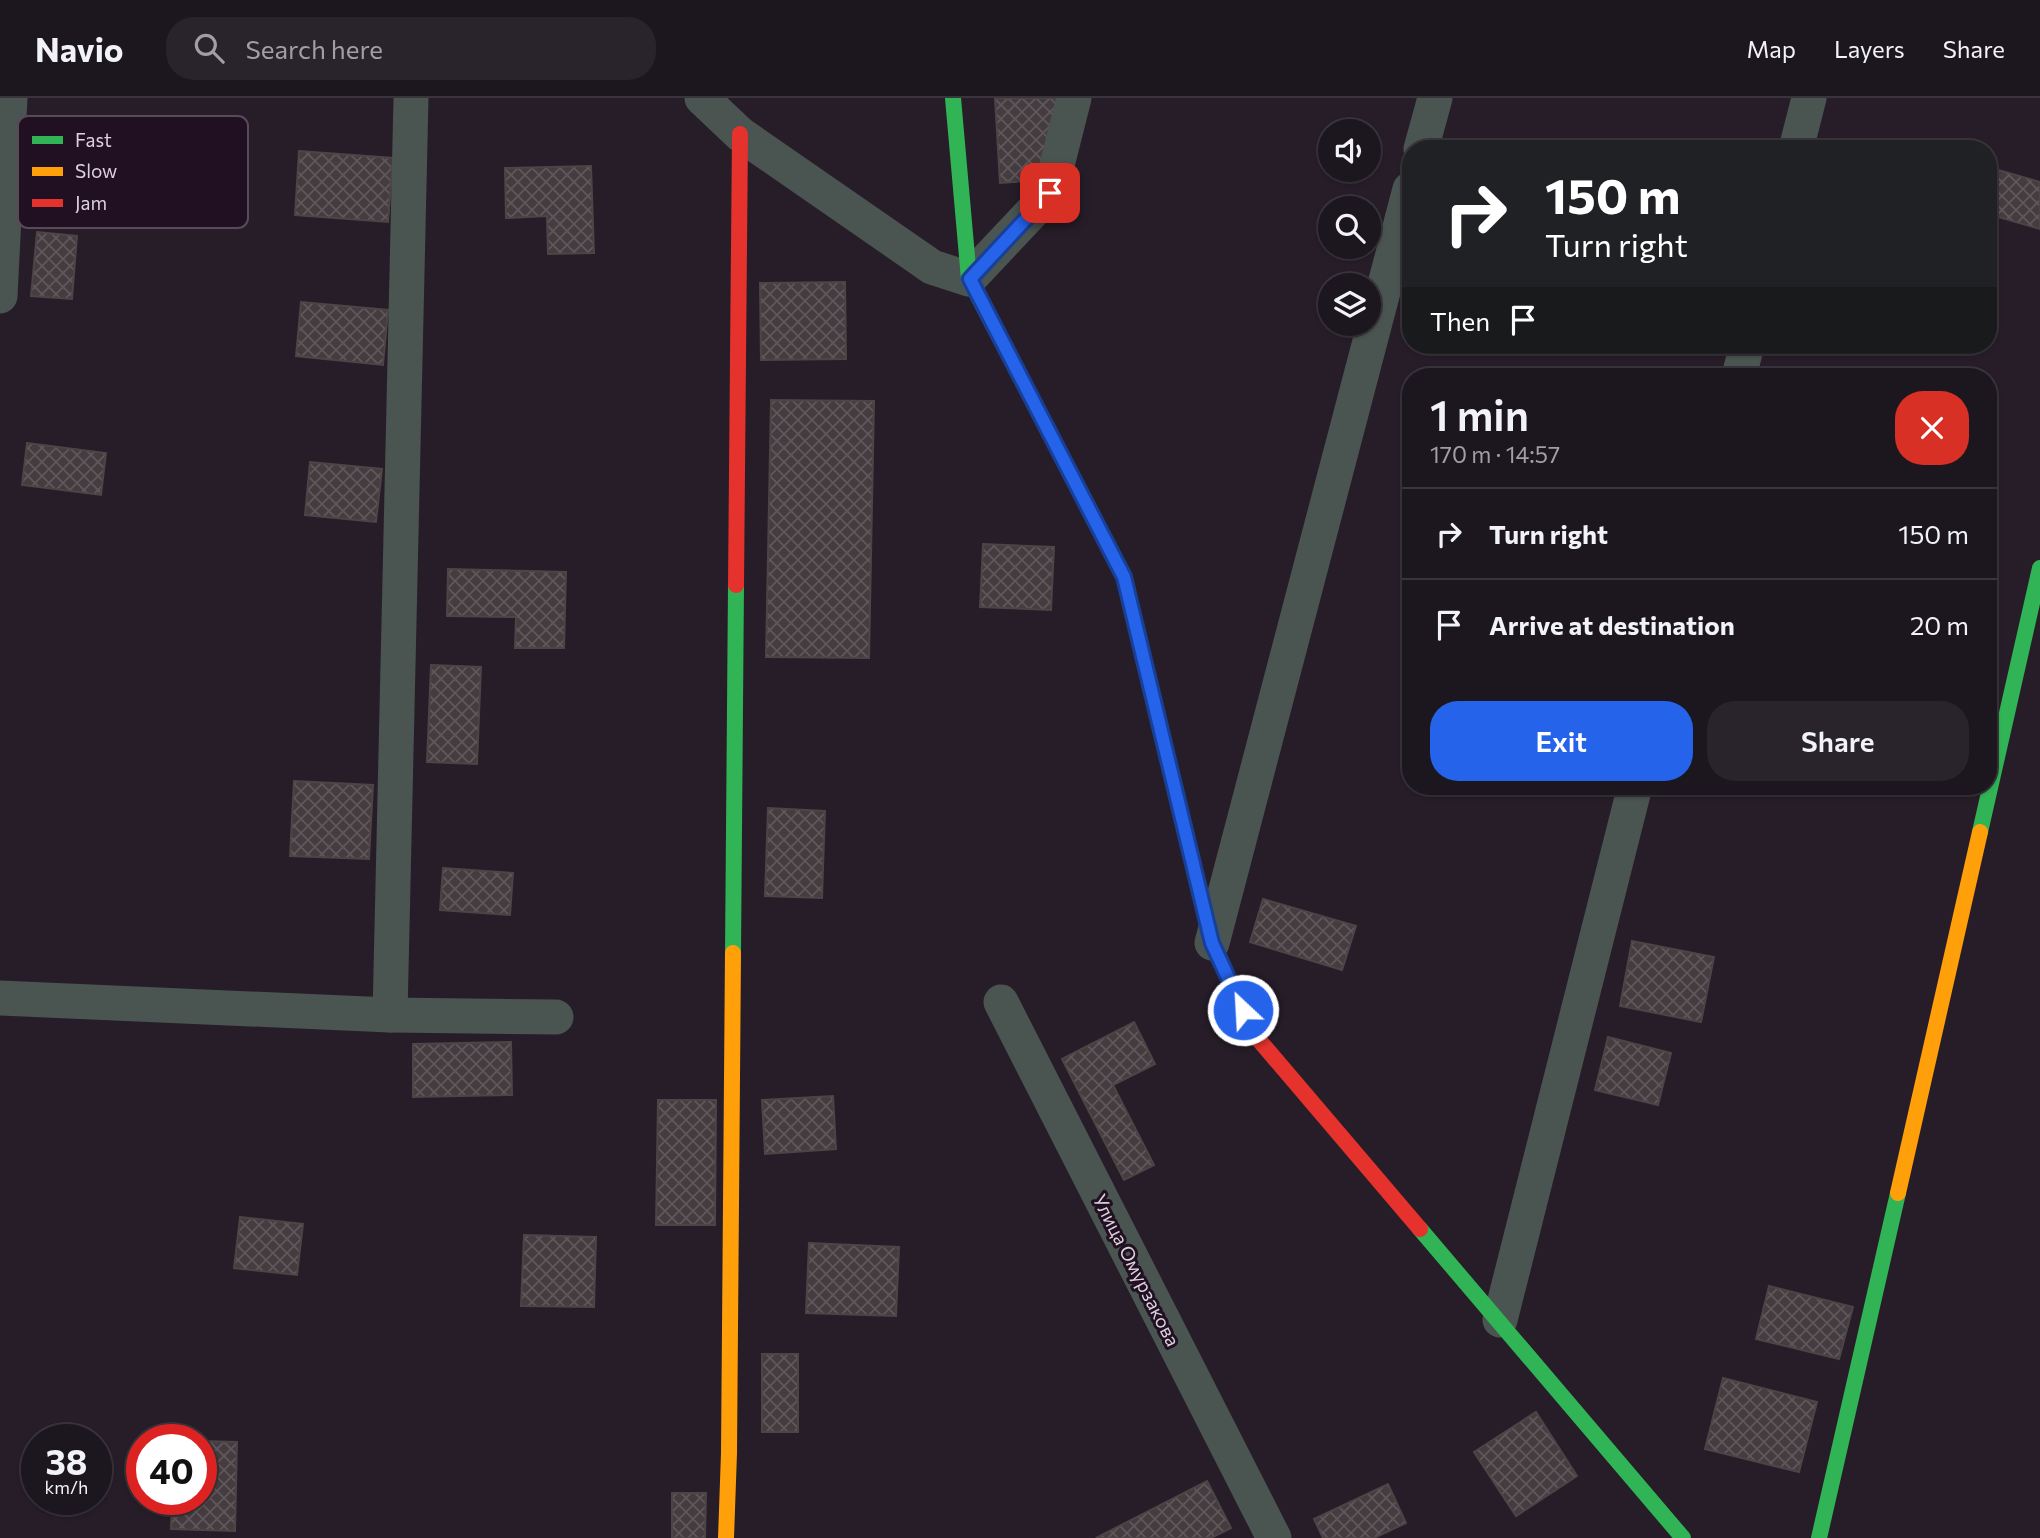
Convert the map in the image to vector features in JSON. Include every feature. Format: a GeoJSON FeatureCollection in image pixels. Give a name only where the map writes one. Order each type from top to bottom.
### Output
{"type":"FeatureCollection","features":[{"type":"Feature","properties":{"kind":"street"},"geometry":{"type":"LineString","coordinates":[[0,296],[10,98]]}},
{"type":"Feature","properties":{"kind":"street"},"geometry":{"type":"LineString","coordinates":[[390,1016],[411,98]]}},
{"type":"Feature","properties":{"kind":"street"},"geometry":{"type":"LineString","coordinates":[[702,98],[740,134],[932,267],[970,279]]}},
{"type":"Feature","properties":{"kind":"street"},"geometry":{"type":"LineString","coordinates":[[953,98],[970,279],[1124,577],[1212,943],[1253,1033],[1683,1538]]}},
{"type":"Feature","properties":{"kind":"street"},"geometry":{"type":"LineString","coordinates":[[970,279],[1050,193],[1074,98]]}},
{"type":"Feature","properties":{"kind":"street"},"geometry":{"type":"LineString","coordinates":[[1423,140],[1434,98]]}},
{"type":"Feature","properties":{"kind":"street"},"geometry":{"type":"LineString","coordinates":[[1798,140],[1809,98]]}},
{"type":"Feature","properties":{"kind":"street"},"geometry":{"type":"LineString","coordinates":[[726,1538],[740,134]]}},
{"type":"Feature","properties":{"kind":"street"},"geometry":{"type":"LineString","coordinates":[[1212,943],[1402,219]]}},
{"type":"Feature","properties":{"kind":"street"},"geometry":{"type":"LineString","coordinates":[[1997,757],[2040,568]]}},
{"type":"Feature","properties":{"kind":"street"},"geometry":{"type":"LineString","coordinates":[[1500,1320],[1633,795]]}},
{"type":"Feature","properties":{"kind":"street"},"geometry":{"type":"LineString","coordinates":[[1819,1538],[1988,795]]}},
{"type":"Feature","properties":{"kind":"street"},"geometry":{"type":"LineString","coordinates":[[0,998],[390,1016],[556,1017]]}},
{"type":"Feature","properties":{"kind":"street","name":"Улица Омурзакова"},"geometry":{"type":"LineString","coordinates":[[1001,1002],[1274,1538]]}},
{"type":"Feature","properties":{"kind":"building"},"geometry":{"type":"Polygon","coordinates":[[[995,98],[1060,98],[1041,180],[1000,183],[995,98]]]}},
{"type":"Feature","properties":{"kind":"building"},"geometry":{"type":"Polygon","coordinates":[[[299,151],[393,158],[388,222],[295,215],[299,151]]]}},
{"type":"Feature","properties":{"kind":"building"},"geometry":{"type":"Polygon","coordinates":[[[591,166],[594,253],[548,254],[547,216],[506,218],[505,168],[591,166]]]}},
{"type":"Feature","properties":{"kind":"building"},"geometry":{"type":"Polygon","coordinates":[[[1997,170],[2040,182],[2040,229],[1997,217],[1997,170]]]}},
{"type":"Feature","properties":{"kind":"building"},"geometry":{"type":"Polygon","coordinates":[[[37,232],[77,236],[72,299],[31,296],[37,232]]]}},
{"type":"Feature","properties":{"kind":"building"},"geometry":{"type":"Polygon","coordinates":[[[845,282],[846,359],[761,360],[760,283],[845,282]]]}},
{"type":"Feature","properties":{"kind":"building"},"geometry":{"type":"Polygon","coordinates":[[[301,302],[388,310],[383,365],[296,356],[301,302]]]}},
{"type":"Feature","properties":{"kind":"building"},"geometry":{"type":"Polygon","coordinates":[[[771,400],[874,401],[869,658],[766,657],[771,400]]]}},
{"type":"Feature","properties":{"kind":"building"},"geometry":{"type":"Polygon","coordinates":[[[27,443],[106,453],[101,495],[22,485],[27,443]]]}},
{"type":"Feature","properties":{"kind":"building"},"geometry":{"type":"Polygon","coordinates":[[[310,462],[382,469],[376,522],[305,515],[310,462]]]}},
{"type":"Feature","properties":{"kind":"building"},"geometry":{"type":"Polygon","coordinates":[[[983,544],[1054,547],[1051,610],[980,607],[983,544]]]}},
{"type":"Feature","properties":{"kind":"building"},"geometry":{"type":"Polygon","coordinates":[[[448,569],[566,572],[564,648],[515,648],[516,617],[447,616],[448,569]]]}},
{"type":"Feature","properties":{"kind":"building"},"geometry":{"type":"Polygon","coordinates":[[[431,665],[481,667],[477,764],[427,762],[431,665]]]}},
{"type":"Feature","properties":{"kind":"building"},"geometry":{"type":"Polygon","coordinates":[[[294,781],[373,785],[369,859],[290,856],[294,781]]]}},
{"type":"Feature","properties":{"kind":"building"},"geometry":{"type":"Polygon","coordinates":[[[768,808],[825,811],[822,898],[765,896],[768,808]]]}},
{"type":"Feature","properties":{"kind":"building"},"geometry":{"type":"Polygon","coordinates":[[[443,868],[513,873],[510,915],[440,910],[443,868]]]}},
{"type":"Feature","properties":{"kind":"building"},"geometry":{"type":"Polygon","coordinates":[[[1263,899],[1356,926],[1342,970],[1250,942],[1263,899]]]}},
{"type":"Feature","properties":{"kind":"building"},"geometry":{"type":"Polygon","coordinates":[[[1632,941],[1714,957],[1701,1022],[1620,1006],[1632,941]]]}},
{"type":"Feature","properties":{"kind":"building"},"geometry":{"type":"Polygon","coordinates":[[[1134,1022],[1155,1064],[1113,1085],[1154,1165],[1124,1180],[1062,1059],[1134,1022]]]}},
{"type":"Feature","properties":{"kind":"building"},"geometry":{"type":"Polygon","coordinates":[[[1608,1037],[1671,1053],[1658,1105],[1595,1090],[1608,1037]]]}},
{"type":"Feature","properties":{"kind":"building"},"geometry":{"type":"Polygon","coordinates":[[[511,1042],[512,1095],[413,1097],[413,1044],[511,1042]]]}},
{"type":"Feature","properties":{"kind":"building"},"geometry":{"type":"Polygon","coordinates":[[[833,1096],[836,1149],[765,1154],[762,1100],[833,1096]]]}},
{"type":"Feature","properties":{"kind":"building"},"geometry":{"type":"Polygon","coordinates":[[[658,1100],[716,1100],[715,1225],[656,1225],[658,1100]]]}},
{"type":"Feature","properties":{"kind":"building"},"geometry":{"type":"Polygon","coordinates":[[[240,1217],[303,1224],[297,1275],[234,1268],[240,1217]]]}},
{"type":"Feature","properties":{"kind":"building"},"geometry":{"type":"Polygon","coordinates":[[[524,1235],[596,1237],[594,1307],[521,1306],[524,1235]]]}},
{"type":"Feature","properties":{"kind":"building"},"geometry":{"type":"Polygon","coordinates":[[[809,1243],[899,1247],[896,1316],[806,1313],[809,1243]]]}},
{"type":"Feature","properties":{"kind":"building"},"geometry":{"type":"Polygon","coordinates":[[[1769,1286],[1853,1307],[1839,1359],[1756,1339],[1769,1286]]]}},
{"type":"Feature","properties":{"kind":"building"},"geometry":{"type":"Polygon","coordinates":[[[762,1354],[798,1354],[798,1432],[762,1432],[762,1354]]]}},
{"type":"Feature","properties":{"kind":"building"},"geometry":{"type":"Polygon","coordinates":[[[1723,1378],[1817,1402],[1799,1472],[1705,1449],[1723,1378]]]}},
{"type":"Feature","properties":{"kind":"building"},"geometry":{"type":"Polygon","coordinates":[[[1536,1412],[1577,1476],[1516,1516],[1474,1452],[1536,1412]]]}},
{"type":"Feature","properties":{"kind":"building"},"geometry":{"type":"Polygon","coordinates":[[[217,1441],[237,1442],[235,1531],[171,1529],[171,1515],[217,1515],[217,1441]]]}},
{"type":"Feature","properties":{"kind":"building"},"geometry":{"type":"Polygon","coordinates":[[[1207,1481],[1231,1528],[1211,1538],[1096,1538],[1207,1481]]]}},
{"type":"Feature","properties":{"kind":"building"},"geometry":{"type":"Polygon","coordinates":[[[1388,1484],[1406,1523],[1374,1538],[1323,1538],[1314,1519],[1388,1484]]]}},
{"type":"Feature","properties":{"kind":"building"},"geometry":{"type":"Polygon","coordinates":[[[672,1493],[706,1493],[705,1538],[672,1538],[672,1493]]]}},
{"type":"Feature","properties":{"kind":"traffic: fast"},"geometry":{"type":"LineString","coordinates":[[953,98],[969,279],[1093,517]]}},
{"type":"Feature","properties":{"kind":"traffic: fast"},"geometry":{"type":"LineString","coordinates":[[1997,757],[2040,568]]}},
{"type":"Feature","properties":{"kind":"traffic: fast"},"geometry":{"type":"LineString","coordinates":[[733,953],[736,585]]}},
{"type":"Feature","properties":{"kind":"traffic: fast"},"geometry":{"type":"LineString","coordinates":[[1980,832],[1988,795]]}},
{"type":"Feature","properties":{"kind":"traffic: fast"},"geometry":{"type":"LineString","coordinates":[[1819,1538],[1898,1193]]}},
{"type":"Feature","properties":{"kind":"traffic: fast"},"geometry":{"type":"LineString","coordinates":[[1420,1229],[1683,1538]]}},
{"type":"Feature","properties":{"kind":"traffic: slow"},"geometry":{"type":"LineString","coordinates":[[1093,517],[1124,577],[1212,943],[1236,996]]}},
{"type":"Feature","properties":{"kind":"traffic: slow"},"geometry":{"type":"LineString","coordinates":[[1898,1193],[1980,832]]}},
{"type":"Feature","properties":{"kind":"traffic: slow"},"geometry":{"type":"LineString","coordinates":[[726,1538],[733,953]]}},
{"type":"Feature","properties":{"kind":"traffic: jam"},"geometry":{"type":"LineString","coordinates":[[736,585],[740,134]]}},
{"type":"Feature","properties":{"kind":"traffic: jam"},"geometry":{"type":"LineString","coordinates":[[1236,996],[1253,1033],[1420,1229]]}},
{"type":"Feature","properties":{"kind":"route"},"geometry":{"type":"LineString","coordinates":[[1050,193],[970,279],[1124,577],[1212,943],[1243,1010]]}}]}
